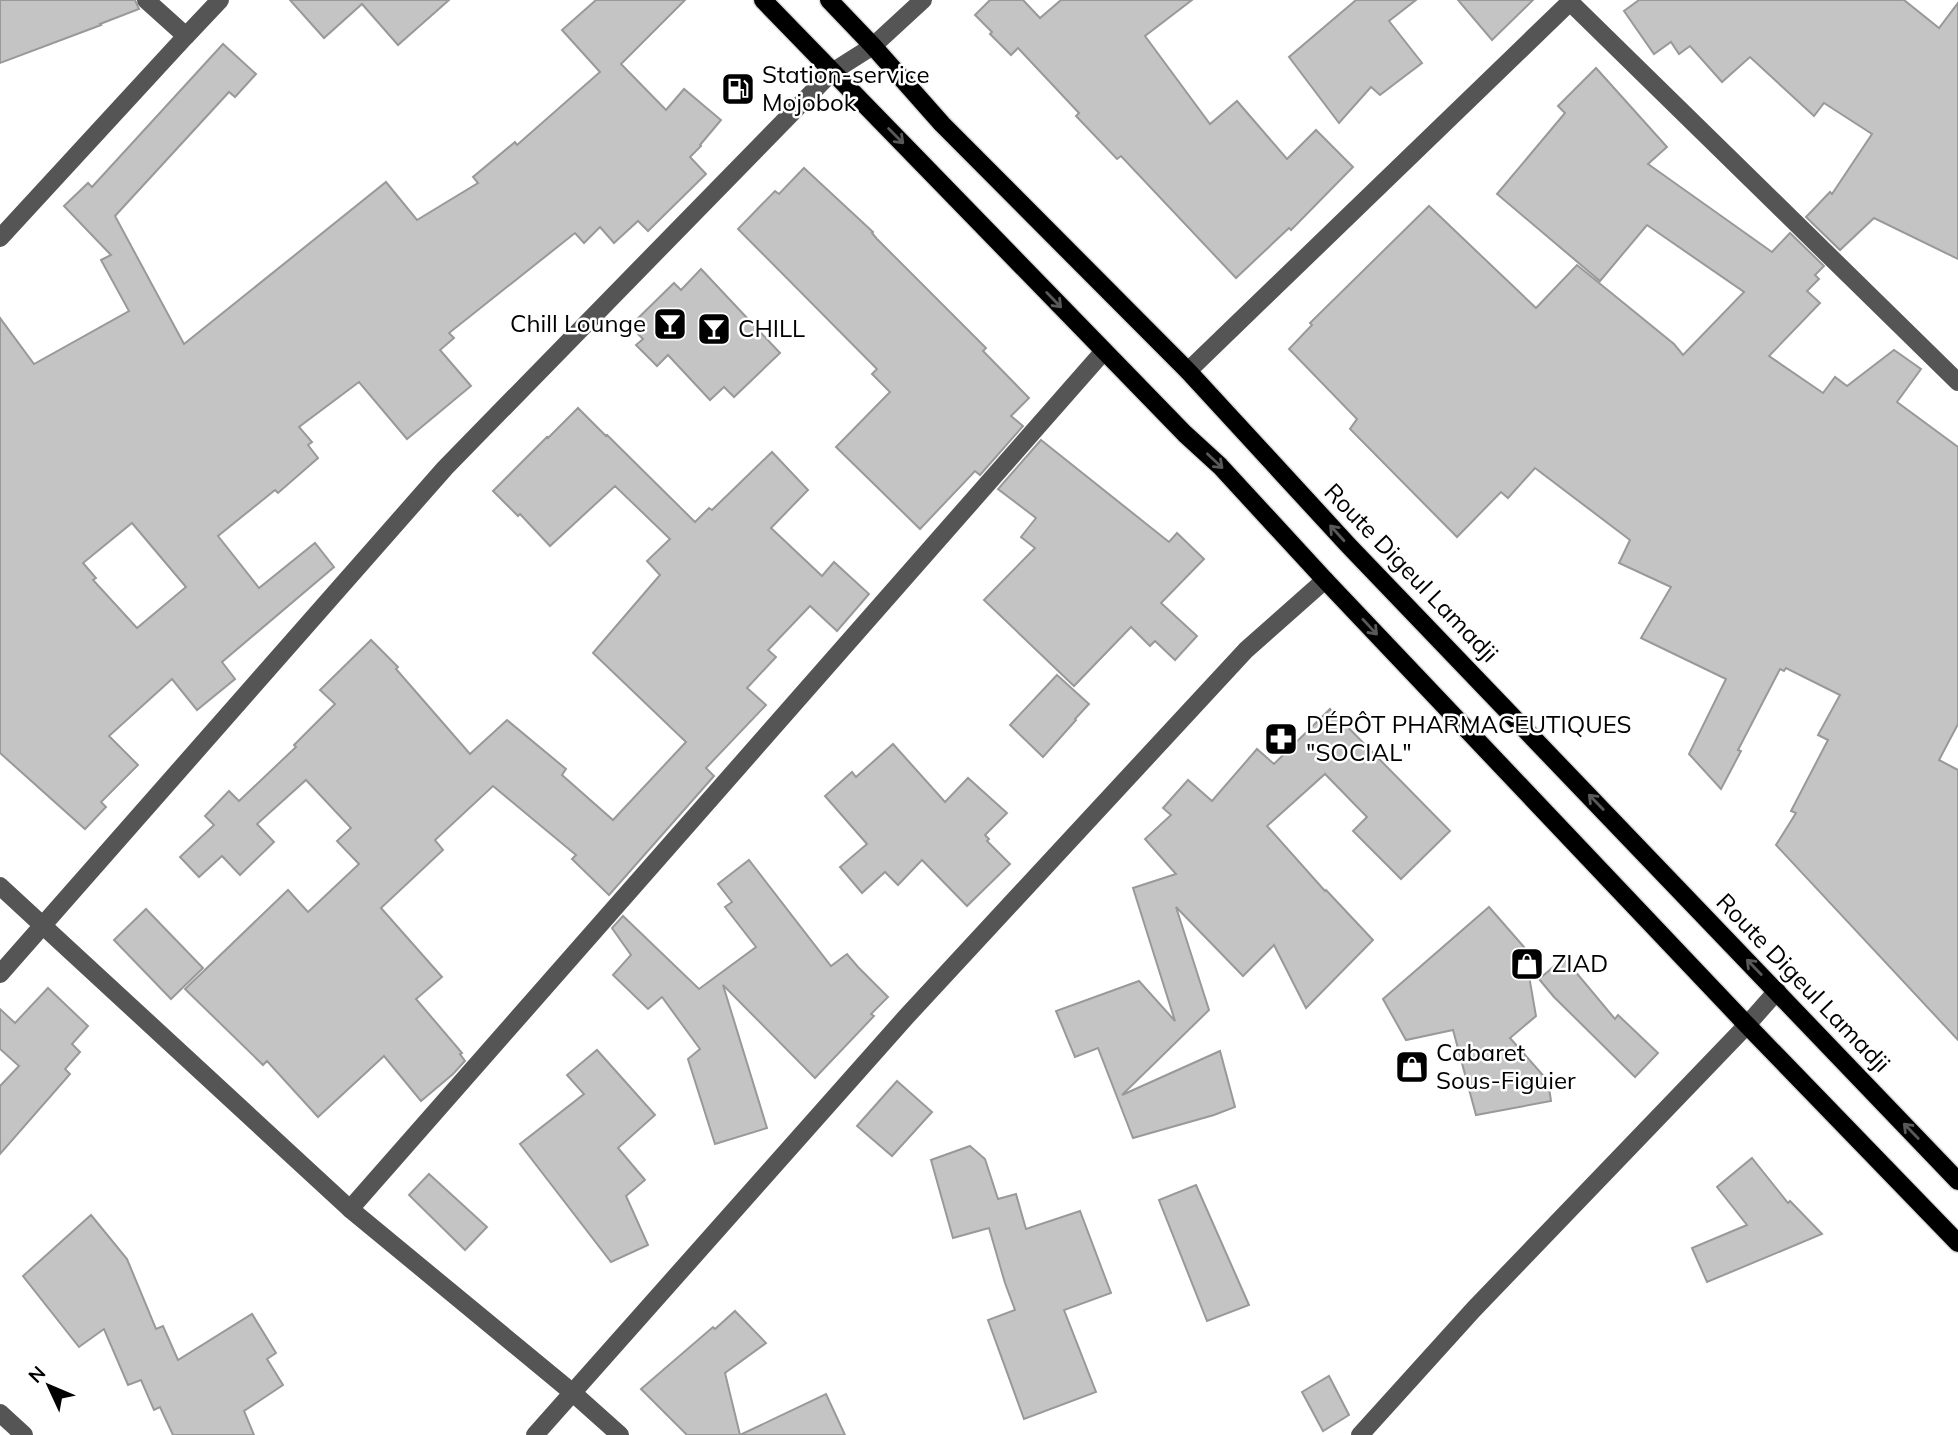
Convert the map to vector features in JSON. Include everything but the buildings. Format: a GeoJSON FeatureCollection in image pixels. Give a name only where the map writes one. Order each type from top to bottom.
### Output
{"type":"FeatureCollection","features":[{"type":"Feature","properties":{"kind":"main road"},"geometry":{"type":"LineString","coordinates":[[762,0],[1185,434],[1220,466],[1747,1026],[1958,1243]]}},
{"type":"Feature","properties":{"kind":"main road","name":"Route Digeul Lamadji"},"geometry":{"type":"LineString","coordinates":[[829,0],[942,124],[1188,370],[1349,546],[1958,1181]]}},
{"type":"Feature","properties":{"kind":"street"},"geometry":{"type":"LineString","coordinates":[[146,0],[186,36]]}},
{"type":"Feature","properties":{"kind":"street"},"geometry":{"type":"LineString","coordinates":[[0,238],[220,0]]}},
{"type":"Feature","properties":{"kind":"street"},"geometry":{"type":"LineString","coordinates":[[0,974],[445,468],[832,72],[873,46],[923,0]]}},
{"type":"Feature","properties":{"kind":"street"},"geometry":{"type":"LineString","coordinates":[[1188,370],[1571,1],[1958,382]]}},
{"type":"Feature","properties":{"kind":"street"},"geometry":{"type":"LineString","coordinates":[[349,1209],[1104,351]]}},
{"type":"Feature","properties":{"kind":"street"},"geometry":{"type":"LineString","coordinates":[[534,1435],[972,946],[1246,650],[1325,580]]}},
{"type":"Feature","properties":{"kind":"street"},"geometry":{"type":"LineString","coordinates":[[0,886],[349,1209],[573,1393],[620,1435]]}},
{"type":"Feature","properties":{"kind":"street"},"geometry":{"type":"LineString","coordinates":[[1360,1435],[1474,1309],[1747,1026],[1777,991]]}},
{"type":"Feature","properties":{"kind":"street"},"geometry":{"type":"LineString","coordinates":[[0,1413],[24,1435]]}},
{"type":"Feature","properties":{"kind":"place","name":"Station-service Mojobok"},"geometry":{"type":"Point","coordinates":[738,89]}},
{"type":"Feature","properties":{"kind":"place","name":"Chill Lounge"},"geometry":{"type":"Point","coordinates":[670,324]}},
{"type":"Feature","properties":{"kind":"place","name":"CHILL"},"geometry":{"type":"Point","coordinates":[714,329]}},
{"type":"Feature","properties":{"kind":"place","name":"DÉPÔT PHARMACEUTIQUES \"SOCIAL\""},"geometry":{"type":"Point","coordinates":[1281,739]}},
{"type":"Feature","properties":{"kind":"place","name":"ZIAD"},"geometry":{"type":"Point","coordinates":[1527,964]}},
{"type":"Feature","properties":{"kind":"place","name":"Cabaret Sous-Figuier"},"geometry":{"type":"Point","coordinates":[1412,1067]}}]}
